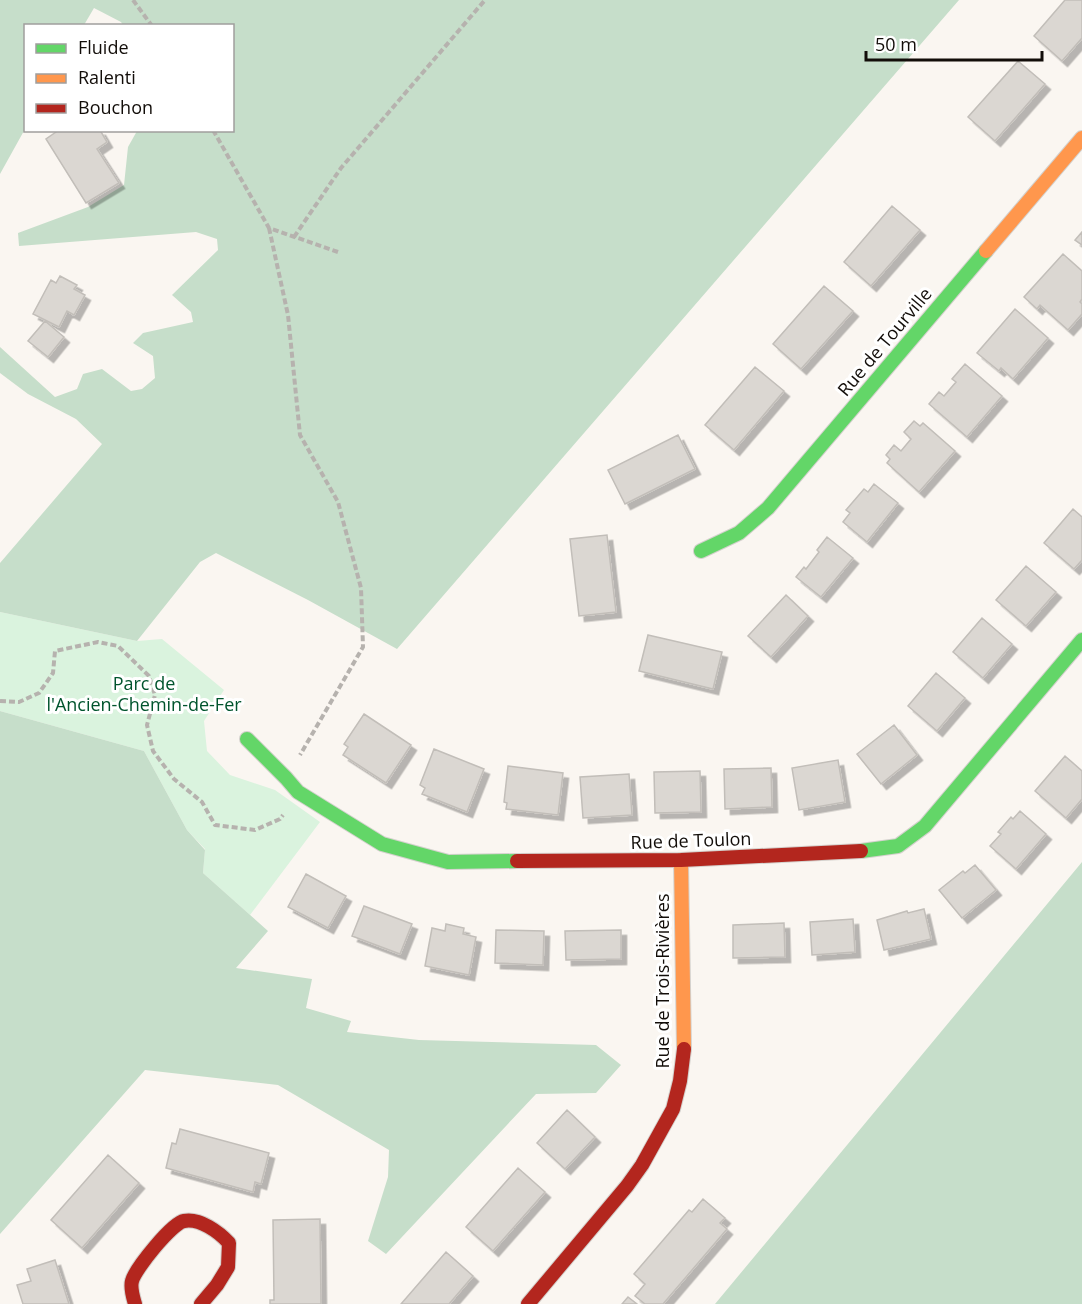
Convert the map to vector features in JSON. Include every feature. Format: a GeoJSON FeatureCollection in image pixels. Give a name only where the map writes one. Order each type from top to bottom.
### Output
{"type":"FeatureCollection","features":[{"type":"Feature","properties":{"kind":"street","name":"Rue de Tourville"},"geometry":{"type":"LineString","coordinates":[[701,551],[739,532],[768,508],[1082,138]]}},
{"type":"Feature","properties":{"kind":"street","name":"Rue de Toulon"},"geometry":{"type":"LineString","coordinates":[[247,739],[297,792],[382,844],[448,862],[681,860],[865,851],[898,846],[925,826],[1082,640]]}},
{"type":"Feature","properties":{"kind":"street","name":"Rue de Trois-Rivières"},"geometry":{"type":"LineString","coordinates":[[528,1304],[627,1186],[653,1147],[673,1109],[684,1050],[681,860]]}},
{"type":"Feature","properties":{"kind":"street"},"geometry":{"type":"LineString","coordinates":[[135,1304],[132,1297],[132,1281],[136,1271],[171,1229],[185,1221],[218,1230],[229,1243],[228,1267],[201,1304]]}},
{"type":"Feature","properties":{"kind":"path"},"geometry":{"type":"LineString","coordinates":[[133,0],[151,24]]}},
{"type":"Feature","properties":{"kind":"path"},"geometry":{"type":"LineString","coordinates":[[294,237],[341,168],[484,0]]}},
{"type":"Feature","properties":{"kind":"path"},"geometry":{"type":"LineString","coordinates":[[214,132],[269,228],[288,315],[300,435],[338,502],[361,588],[363,647],[286,778]]}},
{"type":"Feature","properties":{"kind":"path"},"geometry":{"type":"LineString","coordinates":[[269,228],[338,252]]}},
{"type":"Feature","properties":{"kind":"path"},"geometry":{"type":"LineString","coordinates":[[0,701],[19,702],[39,693],[54,673],[55,651],[98,642],[118,646],[149,676],[155,696],[147,725],[153,751],[174,779],[202,802],[215,825],[255,830],[280,819],[297,792]]}},
{"type":"Feature","properties":{"kind":"green space"},"geometry":{"type":"Polygon","coordinates":[[[0,0],[959,0],[397,649],[216,553],[200,562],[137,641],[0,612],[0,563],[102,444],[76,419],[28,394],[0,373],[0,347],[55,397],[77,389],[83,374],[102,369],[131,391],[142,389],[155,378],[153,356],[133,343],[143,333],[193,322],[191,312],[172,295],[218,250],[217,239],[196,232],[19,246],[18,233],[88,207],[124,185],[128,147],[136,132],[234,132],[234,24],[122,24],[94,8],[85,24],[24,24],[24,131],[0,174],[0,0]]]}},
{"type":"Feature","properties":{"kind":"green space","name":"Parc de l'Ancien-Chemin-de-Fer"},"geometry":{"type":"Polygon","coordinates":[[[0,612],[137,641],[162,639],[224,690],[204,721],[207,751],[230,775],[275,790],[320,822],[250,915],[203,873],[205,849],[187,830],[144,751],[0,711],[0,612]]]}},
{"type":"Feature","properties":{"kind":"green space"},"geometry":{"type":"Polygon","coordinates":[[[0,711],[144,751],[187,830],[205,850],[203,873],[268,931],[236,968],[312,979],[306,1008],[351,1021],[347,1032],[419,1040],[596,1045],[621,1065],[596,1093],[536,1094],[386,1254],[368,1241],[388,1177],[389,1150],[278,1085],[145,1070],[0,1234],[0,711]]]}},
{"type":"Feature","properties":{"kind":"green space"},"geometry":{"type":"Polygon","coordinates":[[[1082,862],[1082,1304],[715,1304],[1082,862]]]}},
{"type":"Feature","properties":{"kind":"building"},"geometry":{"type":"Polygon","coordinates":[[[1065,0],[1082,0],[1082,38],[1062,61],[1034,36],[1065,0]]]}},
{"type":"Feature","properties":{"kind":"building"},"geometry":{"type":"Polygon","coordinates":[[[1018,61],[1045,84],[995,141],[968,117],[1018,61]]]}},
{"type":"Feature","properties":{"kind":"building"},"geometry":{"type":"Polygon","coordinates":[[[56,132],[101,132],[107,142],[97,149],[119,183],[86,203],[46,139],[56,132]]]}},
{"type":"Feature","properties":{"kind":"building"},"geometry":{"type":"Polygon","coordinates":[[[892,206],[920,230],[871,286],[844,262],[892,206]]]}},
{"type":"Feature","properties":{"kind":"building"},"geometry":{"type":"Polygon","coordinates":[[[1082,232],[1082,245],[1075,240],[1082,232]]]}},
{"type":"Feature","properties":{"kind":"building"},"geometry":{"type":"Polygon","coordinates":[[[1063,254],[1082,271],[1082,299],[1080,302],[1082,314],[1068,330],[1040,305],[1037,309],[1024,297],[1063,254]]]}},
{"type":"Feature","properties":{"kind":"building"},"geometry":{"type":"Polygon","coordinates":[[[60,276],[77,285],[74,289],[85,295],[74,315],[67,311],[59,327],[33,314],[51,280],[56,283],[60,276]]]}},
{"type":"Feature","properties":{"kind":"building"},"geometry":{"type":"Polygon","coordinates":[[[824,286],[853,311],[801,369],[773,344],[824,286]]]}},
{"type":"Feature","properties":{"kind":"building"},"geometry":{"type":"Polygon","coordinates":[[[1015,309],[1048,338],[1013,379],[1001,368],[999,371],[977,353],[1015,309]]]}},
{"type":"Feature","properties":{"kind":"building"},"geometry":{"type":"Polygon","coordinates":[[[45,321],[64,337],[48,357],[28,341],[45,321]]]}},
{"type":"Feature","properties":{"kind":"building"},"geometry":{"type":"Polygon","coordinates":[[[965,364],[1002,396],[967,437],[929,404],[939,392],[944,396],[956,382],[952,379],[965,364]]]}},
{"type":"Feature","properties":{"kind":"building"},"geometry":{"type":"Polygon","coordinates":[[[755,367],[784,391],[734,450],[705,425],[755,367]]]}},
{"type":"Feature","properties":{"kind":"building"},"geometry":{"type":"Polygon","coordinates":[[[914,421],[920,426],[923,423],[955,451],[919,492],[887,463],[890,459],[886,455],[894,445],[901,451],[911,439],[904,432],[914,421]]]}},
{"type":"Feature","properties":{"kind":"building"},"geometry":{"type":"Polygon","coordinates":[[[678,435],[695,469],[625,504],[608,470],[678,435]]]}},
{"type":"Feature","properties":{"kind":"building"},"geometry":{"type":"Polygon","coordinates":[[[874,484],[898,503],[867,542],[843,522],[850,513],[846,510],[864,489],[868,492],[874,484]]]}},
{"type":"Feature","properties":{"kind":"building"},"geometry":{"type":"Polygon","coordinates":[[[1073,509],[1082,517],[1082,560],[1074,569],[1044,543],[1073,509]]]}},
{"type":"Feature","properties":{"kind":"building"},"geometry":{"type":"Polygon","coordinates":[[[607,535],[616,612],[579,616],[570,539],[607,535]]]}},
{"type":"Feature","properties":{"kind":"building"},"geometry":{"type":"Polygon","coordinates":[[[827,537],[853,558],[821,597],[796,577],[804,567],[806,569],[827,537]]]}},
{"type":"Feature","properties":{"kind":"building"},"geometry":{"type":"Polygon","coordinates":[[[1026,566],[1056,592],[1026,626],[996,600],[1026,566]]]}},
{"type":"Feature","properties":{"kind":"building"},"geometry":{"type":"Polygon","coordinates":[[[786,595],[808,616],[771,657],[748,636],[786,595]]]}},
{"type":"Feature","properties":{"kind":"building"},"geometry":{"type":"Polygon","coordinates":[[[982,618],[1012,644],[983,678],[953,652],[982,618]]]}},
{"type":"Feature","properties":{"kind":"building"},"geometry":{"type":"Polygon","coordinates":[[[648,635],[722,652],[713,689],[639,671],[648,635]]]}},
{"type":"Feature","properties":{"kind":"building"},"geometry":{"type":"Polygon","coordinates":[[[936,673],[965,698],[937,731],[908,706],[936,673]]]}},
{"type":"Feature","properties":{"kind":"building"},"geometry":{"type":"Polygon","coordinates":[[[364,714],[411,745],[386,783],[343,755],[348,747],[344,744],[364,714]]]}},
{"type":"Feature","properties":{"kind":"building"},"geometry":{"type":"Polygon","coordinates":[[[894,725],[917,755],[881,784],[857,754],[894,725]]]}},
{"type":"Feature","properties":{"kind":"building"},"geometry":{"type":"Polygon","coordinates":[[[434,749],[484,769],[467,812],[422,794],[425,788],[420,785],[434,749]]]}},
{"type":"Feature","properties":{"kind":"building"},"geometry":{"type":"Polygon","coordinates":[[[1065,756],[1082,771],[1082,799],[1066,818],[1035,791],[1065,756]]]}},
{"type":"Feature","properties":{"kind":"building"},"geometry":{"type":"Polygon","coordinates":[[[838,760],[845,802],[799,810],[792,768],[838,760]]]}},
{"type":"Feature","properties":{"kind":"building"},"geometry":{"type":"Polygon","coordinates":[[[508,766],[563,773],[558,815],[506,809],[507,803],[504,802],[508,766]]]}},
{"type":"Feature","properties":{"kind":"building"},"geometry":{"type":"Polygon","coordinates":[[[771,768],[772,807],[725,809],[724,769],[771,768]]]}},
{"type":"Feature","properties":{"kind":"building"},"geometry":{"type":"Polygon","coordinates":[[[700,771],[701,812],[655,813],[654,772],[700,771]]]}},
{"type":"Feature","properties":{"kind":"building"},"geometry":{"type":"Polygon","coordinates":[[[629,774],[632,815],[583,818],[580,777],[629,774]]]}},
{"type":"Feature","properties":{"kind":"building"},"geometry":{"type":"Polygon","coordinates":[[[1020,811],[1046,834],[1016,869],[990,846],[1001,834],[998,832],[1011,817],[1013,819],[1020,811]]]}},
{"type":"Feature","properties":{"kind":"building"},"geometry":{"type":"Polygon","coordinates":[[[975,865],[996,890],[962,918],[939,890],[963,871],[965,873],[975,865]]]}},
{"type":"Feature","properties":{"kind":"building"},"geometry":{"type":"Polygon","coordinates":[[[306,874],[346,896],[328,928],[288,907],[306,874]]]}},
{"type":"Feature","properties":{"kind":"building"},"geometry":{"type":"Polygon","coordinates":[[[364,906],[412,924],[400,954],[352,936],[364,906]]]}},
{"type":"Feature","properties":{"kind":"building"},"geometry":{"type":"Polygon","coordinates":[[[924,909],[931,939],[884,950],[877,920],[907,911],[908,913],[924,909]]]}},
{"type":"Feature","properties":{"kind":"building"},"geometry":{"type":"Polygon","coordinates":[[[853,919],[855,952],[812,955],[810,922],[853,919]]]}},
{"type":"Feature","properties":{"kind":"building"},"geometry":{"type":"Polygon","coordinates":[[[784,923],[785,957],[733,958],[733,925],[784,923]]]}},
{"type":"Feature","properties":{"kind":"building"},"geometry":{"type":"Polygon","coordinates":[[[446,924],[464,928],[463,934],[476,937],[469,975],[425,966],[432,928],[445,931],[446,924]]]}},
{"type":"Feature","properties":{"kind":"building"},"geometry":{"type":"Polygon","coordinates":[[[496,930],[544,931],[543,965],[495,963],[496,930]]]}},
{"type":"Feature","properties":{"kind":"building"},"geometry":{"type":"Polygon","coordinates":[[[621,930],[621,959],[566,960],[565,931],[621,930]]]}},
{"type":"Feature","properties":{"kind":"building"},"geometry":{"type":"Polygon","coordinates":[[[567,1110],[595,1137],[565,1169],[537,1143],[567,1110]]]}},
{"type":"Feature","properties":{"kind":"building"},"geometry":{"type":"Polygon","coordinates":[[[180,1129],[269,1153],[261,1184],[255,1182],[253,1192],[166,1168],[172,1143],[176,1144],[180,1129]]]}},
{"type":"Feature","properties":{"kind":"building"},"geometry":{"type":"Polygon","coordinates":[[[108,1155],[139,1183],[82,1248],[51,1220],[108,1155]]]}},
{"type":"Feature","properties":{"kind":"building"},"geometry":{"type":"Polygon","coordinates":[[[518,1168],[545,1192],[493,1251],[466,1227],[518,1168]]]}},
{"type":"Feature","properties":{"kind":"building"},"geometry":{"type":"Polygon","coordinates":[[[703,1199],[725,1218],[720,1223],[727,1229],[663,1304],[645,1304],[635,1296],[645,1284],[634,1274],[689,1210],[692,1212],[703,1199]]]}},
{"type":"Feature","properties":{"kind":"building"},"geometry":{"type":"Polygon","coordinates":[[[320,1219],[321,1304],[270,1304],[270,1300],[274,1300],[273,1220],[320,1219]]]}},
{"type":"Feature","properties":{"kind":"building"},"geometry":{"type":"Polygon","coordinates":[[[446,1252],[473,1276],[449,1304],[401,1304],[446,1252]]]}},
{"type":"Feature","properties":{"kind":"building"},"geometry":{"type":"Polygon","coordinates":[[[55,1260],[69,1304],[23,1304],[17,1285],[31,1281],[27,1269],[55,1260]]]}},
{"type":"Feature","properties":{"kind":"building"},"geometry":{"type":"Polygon","coordinates":[[[628,1297],[637,1304],[622,1304],[628,1297]]]}},
{"type":"Feature","properties":{"kind":"traffic: fast"},"geometry":{"type":"LineString","coordinates":[[701,551],[739,533],[768,508],[986,251]]}},
{"type":"Feature","properties":{"kind":"traffic: fast"},"geometry":{"type":"LineString","coordinates":[[861,851],[898,846],[925,826],[1082,640]]}},
{"type":"Feature","properties":{"kind":"traffic: fast"},"geometry":{"type":"LineString","coordinates":[[247,739],[298,792],[382,844],[448,862],[517,861]]}},
{"type":"Feature","properties":{"kind":"traffic: slow"},"geometry":{"type":"LineString","coordinates":[[986,251],[1082,138]]}},
{"type":"Feature","properties":{"kind":"traffic: slow"},"geometry":{"type":"LineString","coordinates":[[681,860],[684,1049]]}},
{"type":"Feature","properties":{"kind":"traffic: jam"},"geometry":{"type":"LineString","coordinates":[[517,861],[681,860],[861,851]]}},
{"type":"Feature","properties":{"kind":"traffic: jam"},"geometry":{"type":"LineString","coordinates":[[528,1304],[642,1165],[673,1109],[680,1081],[684,1049]]}},
{"type":"Feature","properties":{"kind":"traffic: jam"},"geometry":{"type":"LineString","coordinates":[[135,1304],[131,1284],[135,1275],[155,1247],[171,1230],[184,1221],[196,1222],[209,1227],[229,1243],[228,1267],[201,1304]]}}]}
